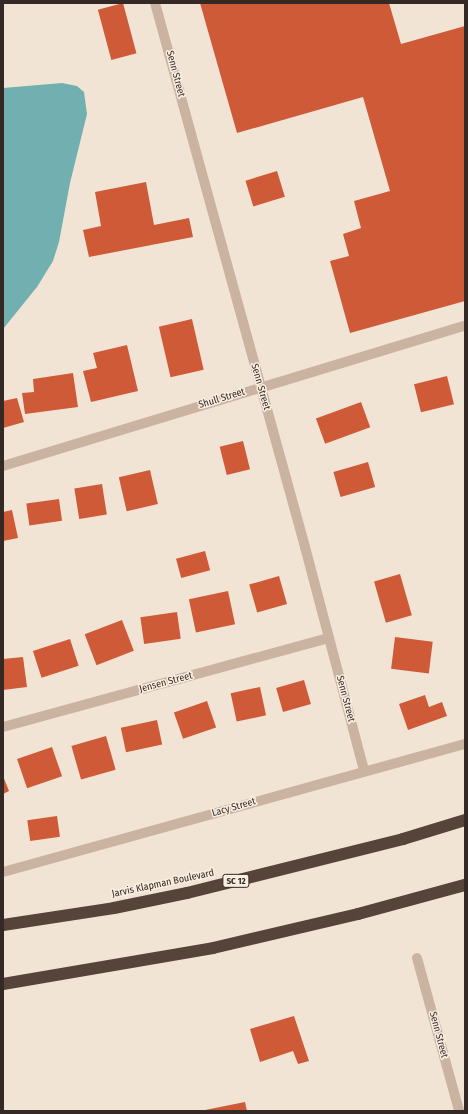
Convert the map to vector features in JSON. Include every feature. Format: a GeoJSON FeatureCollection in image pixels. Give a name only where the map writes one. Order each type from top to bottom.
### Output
{"type":"FeatureCollection","features":[{"type":"Feature","properties":{"kind":"highway","name":"Jarvis Klapman Boulevard"},"geometry":{"type":"LineString","coordinates":[[3,925],[114,908],[187,893],[403,838],[465,820]]}},
{"type":"Feature","properties":{"kind":"highway"},"geometry":{"type":"LineString","coordinates":[[3,984],[213,948],[358,914],[465,885]]}},
{"type":"Feature","properties":{"kind":"street","name":"Senn Street"},"geometry":{"type":"LineString","coordinates":[[155,3],[364,771]]}},
{"type":"Feature","properties":{"kind":"street","name":"Shull Street"},"geometry":{"type":"LineString","coordinates":[[3,466],[465,326]]}},
{"type":"Feature","properties":{"kind":"street","name":"Jensen Street"},"geometry":{"type":"LineString","coordinates":[[3,727],[329,638]]}},
{"type":"Feature","properties":{"kind":"street","name":"Lacy Street"},"geometry":{"type":"LineString","coordinates":[[3,872],[465,744]]}},
{"type":"Feature","properties":{"kind":"street","name":"Senn Street"},"geometry":{"type":"LineString","coordinates":[[417,958],[459,1111]]}},
{"type":"Feature","properties":{"kind":"water"},"geometry":{"type":"Polygon","coordinates":[[[62,83],[77,86],[84,92],[87,114],[70,183],[59,242],[53,261],[37,287],[3,329],[3,88],[62,83]]]}},
{"type":"Feature","properties":{"kind":"building"},"geometry":{"type":"Polygon","coordinates":[[[123,3],[136,53],[111,60],[98,10],[123,3]]]}},
{"type":"Feature","properties":{"kind":"building"},"geometry":{"type":"Polygon","coordinates":[[[200,3],[389,3],[401,44],[465,26],[465,301],[350,333],[330,261],[349,256],[343,234],[361,228],[354,201],[390,191],[363,97],[237,133],[200,3]]]}},
{"type":"Feature","properties":{"kind":"building"},"geometry":{"type":"Polygon","coordinates":[[[277,171],[285,197],[253,206],[245,181],[277,171]]]}},
{"type":"Feature","properties":{"kind":"building"},"geometry":{"type":"Polygon","coordinates":[[[146,182],[154,225],[189,218],[193,237],[89,257],[83,230],[101,226],[95,192],[146,182]]]}},
{"type":"Feature","properties":{"kind":"building"},"geometry":{"type":"Polygon","coordinates":[[[192,319],[204,370],[171,377],[159,327],[192,319]]]}},
{"type":"Feature","properties":{"kind":"building"},"geometry":{"type":"Polygon","coordinates":[[[127,345],[138,391],[91,402],[83,371],[97,368],[93,353],[127,345]]]}},
{"type":"Feature","properties":{"kind":"building"},"geometry":{"type":"Polygon","coordinates":[[[73,373],[78,407],[25,414],[22,393],[34,392],[33,379],[73,373]]]}},
{"type":"Feature","properties":{"kind":"building"},"geometry":{"type":"Polygon","coordinates":[[[447,376],[454,404],[421,412],[414,384],[447,376]]]}},
{"type":"Feature","properties":{"kind":"building"},"geometry":{"type":"Polygon","coordinates":[[[17,398],[24,422],[3,428],[3,401],[17,398]]]}},
{"type":"Feature","properties":{"kind":"building"},"geometry":{"type":"Polygon","coordinates":[[[361,402],[370,427],[325,444],[316,418],[361,402]]]}},
{"type":"Feature","properties":{"kind":"building"},"geometry":{"type":"Polygon","coordinates":[[[243,441],[250,469],[227,475],[220,447],[243,441]]]}},
{"type":"Feature","properties":{"kind":"building"},"geometry":{"type":"Polygon","coordinates":[[[368,462],[375,487],[341,497],[333,472],[368,462]]]}},
{"type":"Feature","properties":{"kind":"building"},"geometry":{"type":"Polygon","coordinates":[[[150,470],[158,504],[127,511],[119,477],[150,470]]]}},
{"type":"Feature","properties":{"kind":"building"},"geometry":{"type":"Polygon","coordinates":[[[102,484],[107,515],[79,519],[74,488],[102,484]]]}},
{"type":"Feature","properties":{"kind":"building"},"geometry":{"type":"Polygon","coordinates":[[[59,499],[62,521],[29,525],[26,504],[59,499]]]}},
{"type":"Feature","properties":{"kind":"building"},"geometry":{"type":"Polygon","coordinates":[[[12,510],[18,538],[3,541],[3,512],[12,510]]]}},
{"type":"Feature","properties":{"kind":"building"},"geometry":{"type":"Polygon","coordinates":[[[205,551],[210,570],[181,578],[176,559],[205,551]]]}},
{"type":"Feature","properties":{"kind":"building"},"geometry":{"type":"Polygon","coordinates":[[[400,574],[412,615],[386,623],[374,581],[400,574]]]}},
{"type":"Feature","properties":{"kind":"building"},"geometry":{"type":"Polygon","coordinates":[[[279,576],[287,604],[257,612],[249,585],[279,576]]]}},
{"type":"Feature","properties":{"kind":"building"},"geometry":{"type":"Polygon","coordinates":[[[228,591],[235,624],[196,633],[189,599],[228,591]]]}},
{"type":"Feature","properties":{"kind":"building"},"geometry":{"type":"Polygon","coordinates":[[[177,612],[181,639],[144,644],[140,617],[177,612]]]}},
{"type":"Feature","properties":{"kind":"building"},"geometry":{"type":"Polygon","coordinates":[[[122,620],[134,651],[96,665],[85,634],[122,620]]]}},
{"type":"Feature","properties":{"kind":"building"},"geometry":{"type":"Polygon","coordinates":[[[395,637],[433,642],[429,673],[391,669],[395,637]]]}},
{"type":"Feature","properties":{"kind":"building"},"geometry":{"type":"Polygon","coordinates":[[[70,639],[79,666],[42,678],[33,651],[70,639]]]}},
{"type":"Feature","properties":{"kind":"building"},"geometry":{"type":"Polygon","coordinates":[[[23,657],[27,687],[3,690],[3,659],[23,657]]]}},
{"type":"Feature","properties":{"kind":"building"},"geometry":{"type":"Polygon","coordinates":[[[304,680],[311,704],[283,712],[276,688],[304,680]]]}},
{"type":"Feature","properties":{"kind":"building"},"geometry":{"type":"Polygon","coordinates":[[[260,687],[266,715],[237,722],[231,693],[260,687]]]}},
{"type":"Feature","properties":{"kind":"building"},"geometry":{"type":"Polygon","coordinates":[[[425,695],[429,707],[442,702],[447,716],[408,730],[399,704],[425,695]]]}},
{"type":"Feature","properties":{"kind":"building"},"geometry":{"type":"Polygon","coordinates":[[[207,701],[216,727],[183,739],[174,712],[207,701]]]}},
{"type":"Feature","properties":{"kind":"building"},"geometry":{"type":"Polygon","coordinates":[[[157,720],[162,744],[126,752],[121,728],[157,720]]]}},
{"type":"Feature","properties":{"kind":"building"},"geometry":{"type":"Polygon","coordinates":[[[106,736],[116,770],[81,780],[71,746],[106,736]]]}},
{"type":"Feature","properties":{"kind":"building"},"geometry":{"type":"Polygon","coordinates":[[[52,747],[62,776],[27,788],[17,759],[52,747]]]}},
{"type":"Feature","properties":{"kind":"building"},"geometry":{"type":"Polygon","coordinates":[[[3,776],[9,791],[3,794],[3,776]]]}},
{"type":"Feature","properties":{"kind":"building"},"geometry":{"type":"Polygon","coordinates":[[[57,816],[60,837],[30,841],[27,820],[57,816]]]}},
{"type":"Feature","properties":{"kind":"building"},"geometry":{"type":"Polygon","coordinates":[[[294,1016],[309,1061],[298,1064],[293,1051],[260,1062],[250,1029],[294,1016]]]}},
{"type":"Feature","properties":{"kind":"building"},"geometry":{"type":"Polygon","coordinates":[[[245,1102],[247,1111],[205,1111],[205,1110],[245,1102]]]}}]}
